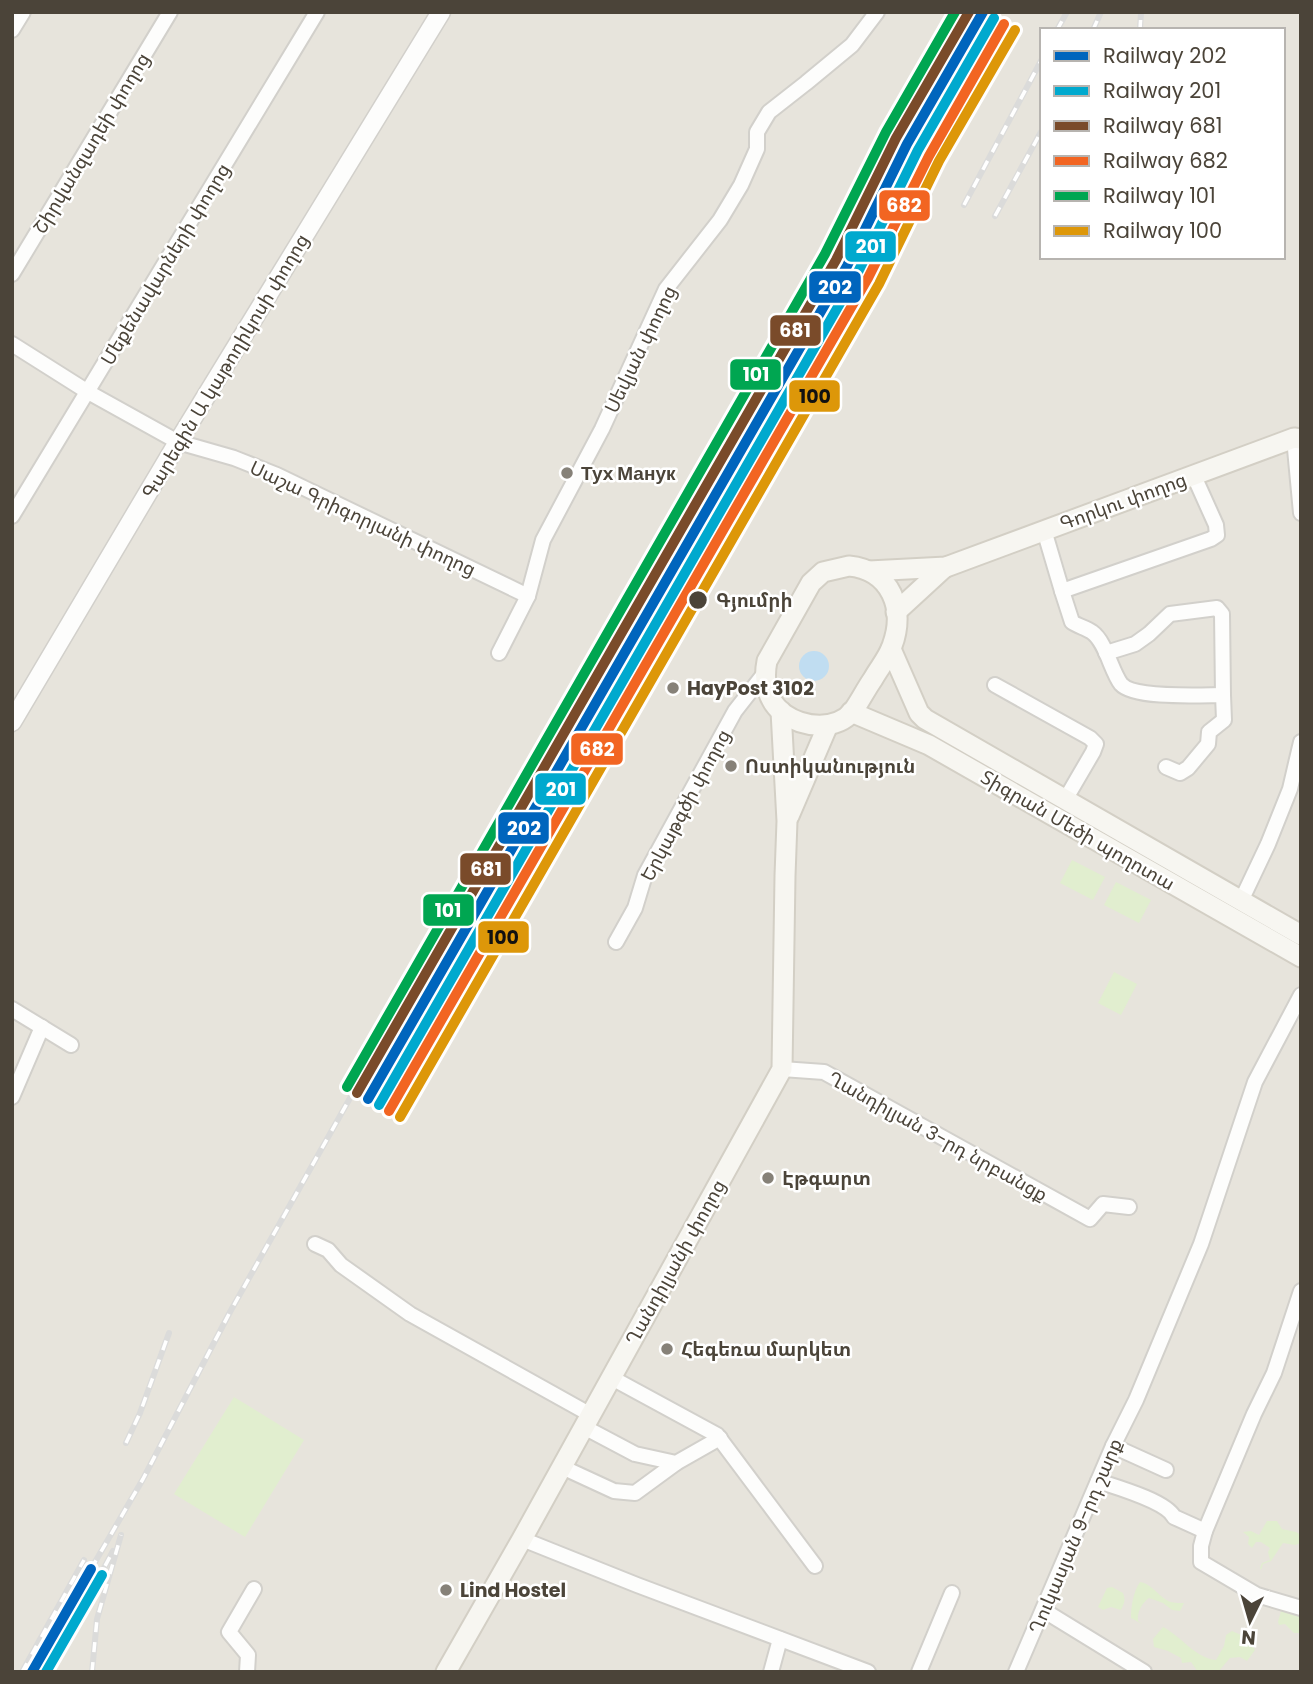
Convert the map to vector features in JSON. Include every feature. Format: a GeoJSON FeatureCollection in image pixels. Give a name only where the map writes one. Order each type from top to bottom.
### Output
{"type":"FeatureCollection","features":[{"type":"Feature","properties":{"kind":"main road","name":"Գորկու փողոց"},"geometry":{"type":"LineString","coordinates":[[869,571],[945,567],[1297,439]]}},
{"type":"Feature","properties":{"kind":"main road"},"geometry":{"type":"LineString","coordinates":[[849,566],[869,571],[886,584],[896,612],[896,632],[891,649],[852,712],[828,725],[806,724],[791,718],[774,705],[764,674],[767,661],[811,583],[823,572],[849,566]]}},
{"type":"Feature","properties":{"kind":"main road","name":"Գորկու փողոց"},"geometry":{"type":"LineString","coordinates":[[896,612],[945,567]]}},
{"type":"Feature","properties":{"kind":"main road","name":"Տիգրան Մեծի պողոտա"},"geometry":{"type":"LineString","coordinates":[[891,649],[919,713],[925,719],[1301,935]]}},
{"type":"Feature","properties":{"kind":"main road","name":"Ղանդիլյանի փողոց"},"geometry":{"type":"LineString","coordinates":[[446,1672],[782,1069],[788,821],[781,711]]}},
{"type":"Feature","properties":{"kind":"main road","name":"Տիգրան Մեծի պողոտա"},"geometry":{"type":"LineString","coordinates":[[852,712],[929,745],[1301,957]]}},
{"type":"Feature","properties":{"kind":"main road","name":"Ղանդիլյանի փողոց"},"geometry":{"type":"LineString","coordinates":[[788,821],[828,725]]}},
{"type":"Feature","properties":{"kind":"street"},"geometry":{"type":"LineString","coordinates":[[12,30],[23,12]]}},
{"type":"Feature","properties":{"kind":"street","name":"Շիրվանզադեի փողոց"},"geometry":{"type":"LineString","coordinates":[[12,274],[170,12]]}},
{"type":"Feature","properties":{"kind":"street","name":"Մեքենավարների փողոց"},"geometry":{"type":"LineString","coordinates":[[12,516],[317,12]]}},
{"type":"Feature","properties":{"kind":"street","name":"Գարեգին Ա կաթողիկոսի փողոց"},"geometry":{"type":"LineString","coordinates":[[12,722],[178,442],[441,12]]}},
{"type":"Feature","properties":{"kind":"street","name":"Սեվյան փողոց"},"geometry":{"type":"LineString","coordinates":[[499,653],[528,596],[543,540],[602,429],[666,289],[720,220],[734,197],[757,149],[757,132],[769,112],[852,45],[877,12]]}},
{"type":"Feature","properties":{"kind":"street","name":"Սաշա Գրիգորյանի փողոց"},"geometry":{"type":"LineString","coordinates":[[12,344],[88,392],[178,442],[234,458],[276,475],[528,596]]}},
{"type":"Feature","properties":{"kind":"street"},"geometry":{"type":"LineString","coordinates":[[1297,439],[1301,513]]}},
{"type":"Feature","properties":{"kind":"street"},"geometry":{"type":"LineString","coordinates":[[1062,591],[1217,536],[1216,525],[1194,476]]}},
{"type":"Feature","properties":{"kind":"street"},"geometry":{"type":"LineString","coordinates":[[1044,530],[1072,622],[1093,632],[1122,685],[1134,691],[1178,696],[1223,695]]}},
{"type":"Feature","properties":{"kind":"street"},"geometry":{"type":"LineString","coordinates":[[1106,653],[1135,644],[1170,614],[1217,608],[1222,614],[1224,720],[1209,732],[1208,744],[1188,768],[1180,773],[1166,767]]}},
{"type":"Feature","properties":{"kind":"street","name":"Երկաթգծի փողոց"},"geometry":{"type":"LineString","coordinates":[[617,942],[635,908],[645,875],[729,721],[764,674]]}},
{"type":"Feature","properties":{"kind":"street"},"geometry":{"type":"LineString","coordinates":[[995,685],[1090,738],[1096,744],[1065,800]]}},
{"type":"Feature","properties":{"kind":"street"},"geometry":{"type":"LineString","coordinates":[[1241,901],[1295,791],[1301,742]]}},
{"type":"Feature","properties":{"kind":"street","name":"Ղուկասյան 9-րդ շարք"},"geometry":{"type":"LineString","coordinates":[[1016,1672],[1113,1446],[1136,1400],[1201,1244],[1255,1082],[1301,995]]}},
{"type":"Feature","properties":{"kind":"street"},"geometry":{"type":"LineString","coordinates":[[12,1009],[71,1045]]}},
{"type":"Feature","properties":{"kind":"street"},"geometry":{"type":"LineString","coordinates":[[12,1097],[42,1027]]}},
{"type":"Feature","properties":{"kind":"street","name":"Ղանդիլյան 3-րդ նրբանցք"},"geometry":{"type":"LineString","coordinates":[[782,1069],[824,1072],[1090,1219],[1103,1204],[1129,1207]]}},
{"type":"Feature","properties":{"kind":"street"},"geometry":{"type":"LineString","coordinates":[[315,1244],[328,1250],[341,1265],[410,1314],[588,1421],[635,1454],[676,1463]]}},
{"type":"Feature","properties":{"kind":"street"},"geometry":{"type":"LineString","coordinates":[[1301,1291],[1274,1373],[1240,1446],[1201,1546],[1201,1562],[1257,1595],[1301,1608]]}},
{"type":"Feature","properties":{"kind":"street"},"geometry":{"type":"LineString","coordinates":[[612,1378],[717,1435],[815,1566]]}},
{"type":"Feature","properties":{"kind":"street"},"geometry":{"type":"LineString","coordinates":[[562,1467],[614,1491],[635,1493],[676,1463],[720,1438]]}},
{"type":"Feature","properties":{"kind":"street"},"geometry":{"type":"LineString","coordinates":[[1113,1446],[1166,1470]]}},
{"type":"Feature","properties":{"kind":"street"},"geometry":{"type":"LineString","coordinates":[[1098,1481],[1157,1504],[1171,1512],[1174,1517],[1205,1531]]}},
{"type":"Feature","properties":{"kind":"street"},"geometry":{"type":"LineString","coordinates":[[522,1539],[868,1672]]}},
{"type":"Feature","properties":{"kind":"street"},"geometry":{"type":"LineString","coordinates":[[247,1672],[248,1655],[229,1632],[254,1589]]}},
{"type":"Feature","properties":{"kind":"street"},"geometry":{"type":"LineString","coordinates":[[919,1672],[951,1593]]}},
{"type":"Feature","properties":{"kind":"street"},"geometry":{"type":"LineString","coordinates":[[1043,1610],[1144,1672]]}},
{"type":"Feature","properties":{"kind":"street"},"geometry":{"type":"LineString","coordinates":[[771,1672],[780,1639]]}},
{"type":"Feature","properties":{"kind":"shaded area","name":"Գյումրի"},"geometry":{"type":"Polygon","coordinates":[[[12,12],[1301,12],[1301,1672],[12,1672],[12,12]]]}},
{"type":"Feature","properties":{"kind":"green space"},"geometry":{"type":"Polygon","coordinates":[[[1072,860],[1105,877],[1093,900],[1060,883],[1072,860]]]}},
{"type":"Feature","properties":{"kind":"green space"},"geometry":{"type":"Polygon","coordinates":[[[1116,882],[1151,900],[1139,923],[1104,905],[1116,882]]]}},
{"type":"Feature","properties":{"kind":"green space"},"geometry":{"type":"Polygon","coordinates":[[[1114,972],[1137,984],[1121,1015],[1098,1003],[1114,972]]]}},
{"type":"Feature","properties":{"kind":"green space"},"geometry":{"type":"Polygon","coordinates":[[[234,1397],[304,1440],[245,1537],[174,1494],[234,1397]]]}},
{"type":"Feature","properties":{"kind":"green space"},"geometry":{"type":"Polygon","coordinates":[[[1267,1521],[1277,1521],[1282,1529],[1301,1535],[1301,1543],[1283,1543],[1271,1561],[1263,1564],[1261,1570],[1262,1563],[1270,1560],[1270,1548],[1256,1542],[1252,1548],[1248,1544],[1249,1537],[1243,1532],[1251,1531],[1259,1535],[1267,1521]]]}},
{"type":"Feature","properties":{"kind":"green space"},"geometry":{"type":"Polygon","coordinates":[[[1140,1582],[1149,1585],[1167,1600],[1184,1603],[1180,1611],[1172,1610],[1149,1598],[1138,1614],[1138,1621],[1142,1624],[1131,1618],[1133,1600],[1140,1582]]]}},
{"type":"Feature","properties":{"kind":"green space"},"geometry":{"type":"Polygon","coordinates":[[[1112,1587],[1123,1593],[1123,1606],[1121,1610],[1111,1607],[1103,1610],[1098,1607],[1107,1588],[1112,1587]]]}},
{"type":"Feature","properties":{"kind":"green space"},"geometry":{"type":"Polygon","coordinates":[[[1281,1611],[1301,1613],[1301,1633],[1294,1633],[1285,1624],[1279,1625],[1281,1611]]]}},
{"type":"Feature","properties":{"kind":"green space"},"geometry":{"type":"Polygon","coordinates":[[[1163,1627],[1201,1655],[1216,1660],[1224,1646],[1226,1635],[1232,1631],[1248,1638],[1255,1650],[1247,1661],[1240,1657],[1230,1658],[1218,1672],[1198,1672],[1191,1662],[1182,1663],[1181,1658],[1154,1647],[1153,1639],[1163,1627]]]}},
{"type":"Feature","properties":{"kind":"water"},"geometry":{"type":"Polygon","coordinates":[[[814,651],[820,652],[828,660],[828,672],[820,680],[814,681],[808,680],[800,672],[799,666],[800,660],[808,652],[814,651]]]}},
{"type":"Feature","properties":{"kind":"railway"},"geometry":{"type":"LineString","coordinates":[[91,1569],[143,1479],[230,1312],[400,1009],[972,12]]}},
{"type":"Feature","properties":{"kind":"railway"},"geometry":{"type":"LineString","coordinates":[[1058,28],[1067,12]]}},
{"type":"Feature","properties":{"kind":"railway"},"geometry":{"type":"LineString","coordinates":[[1094,28],[1101,12]]}},
{"type":"Feature","properties":{"kind":"railway"},"geometry":{"type":"LineString","coordinates":[[1140,28],[1141,12]]}},
{"type":"Feature","properties":{"kind":"railway"},"geometry":{"type":"LineString","coordinates":[[964,205],[1040,63]]}},
{"type":"Feature","properties":{"kind":"railway"},"geometry":{"type":"LineString","coordinates":[[995,216],[1040,134]]}},
{"type":"Feature","properties":{"kind":"railway"},"geometry":{"type":"LineString","coordinates":[[126,1443],[140,1413],[169,1333]]}},
{"type":"Feature","properties":{"kind":"railway"},"geometry":{"type":"LineString","coordinates":[[92,1672],[97,1619],[121,1535]]}},
{"type":"Feature","properties":{"kind":"railway"},"geometry":{"type":"LineString","coordinates":[[49,1672],[113,1551]]}},
{"type":"Feature","properties":{"kind":"railway"},"geometry":{"type":"LineString","coordinates":[[22,1672],[84,1560]]}},
{"type":"Feature","properties":{"kind":"rail line","name":"101"},"geometry":{"type":"LineString","coordinates":[[347,1087],[825,254],[886,132],[955,12]]}},
{"type":"Feature","properties":{"kind":"rail line","name":"681"},"geometry":{"type":"LineString","coordinates":[[357,1093],[836,260],[896,138],[969,12]]}},
{"type":"Feature","properties":{"kind":"rail line","name":"202"},"geometry":{"type":"LineString","coordinates":[[368,1099],[847,266],[907,144],[983,12]]}},
{"type":"Feature","properties":{"kind":"rail line","name":"201"},"geometry":{"type":"LineString","coordinates":[[379,1105],[858,272],[918,150],[994,18]]}},
{"type":"Feature","properties":{"kind":"rail line","name":"682"},"geometry":{"type":"LineString","coordinates":[[389,1111],[868,278],[929,156],[1004,24]]}},
{"type":"Feature","properties":{"kind":"rail line","name":"100"},"geometry":{"type":"LineString","coordinates":[[400,1117],[879,284],[939,161],[1015,30]]}},
{"type":"Feature","properties":{"kind":"rail line","name":"202"},"geometry":{"type":"LineString","coordinates":[[32,1672],[91,1569]]}},
{"type":"Feature","properties":{"kind":"rail line","name":"201"},"geometry":{"type":"LineString","coordinates":[[46,1672],[102,1575]]}},
{"type":"Feature","properties":{"kind":"place","name":"Тух Манук"},"geometry":{"type":"Point","coordinates":[567,473]}},
{"type":"Feature","properties":{"kind":"place","name":"Գյումրի"},"geometry":{"type":"Point","coordinates":[698,600]}},
{"type":"Feature","properties":{"kind":"place","name":"HayPost 3102"},"geometry":{"type":"Point","coordinates":[673,688]}},
{"type":"Feature","properties":{"kind":"place","name":"Ոստիկանություն"},"geometry":{"type":"Point","coordinates":[731,766]}},
{"type":"Feature","properties":{"kind":"place","name":"Էթգարտ"},"geometry":{"type":"Point","coordinates":[768,1178]}},
{"type":"Feature","properties":{"kind":"place","name":"Հեգեռա մարկետ"},"geometry":{"type":"Point","coordinates":[667,1349]}},
{"type":"Feature","properties":{"kind":"place","name":"Lind Hostel"},"geometry":{"type":"Point","coordinates":[446,1590]}}]}
